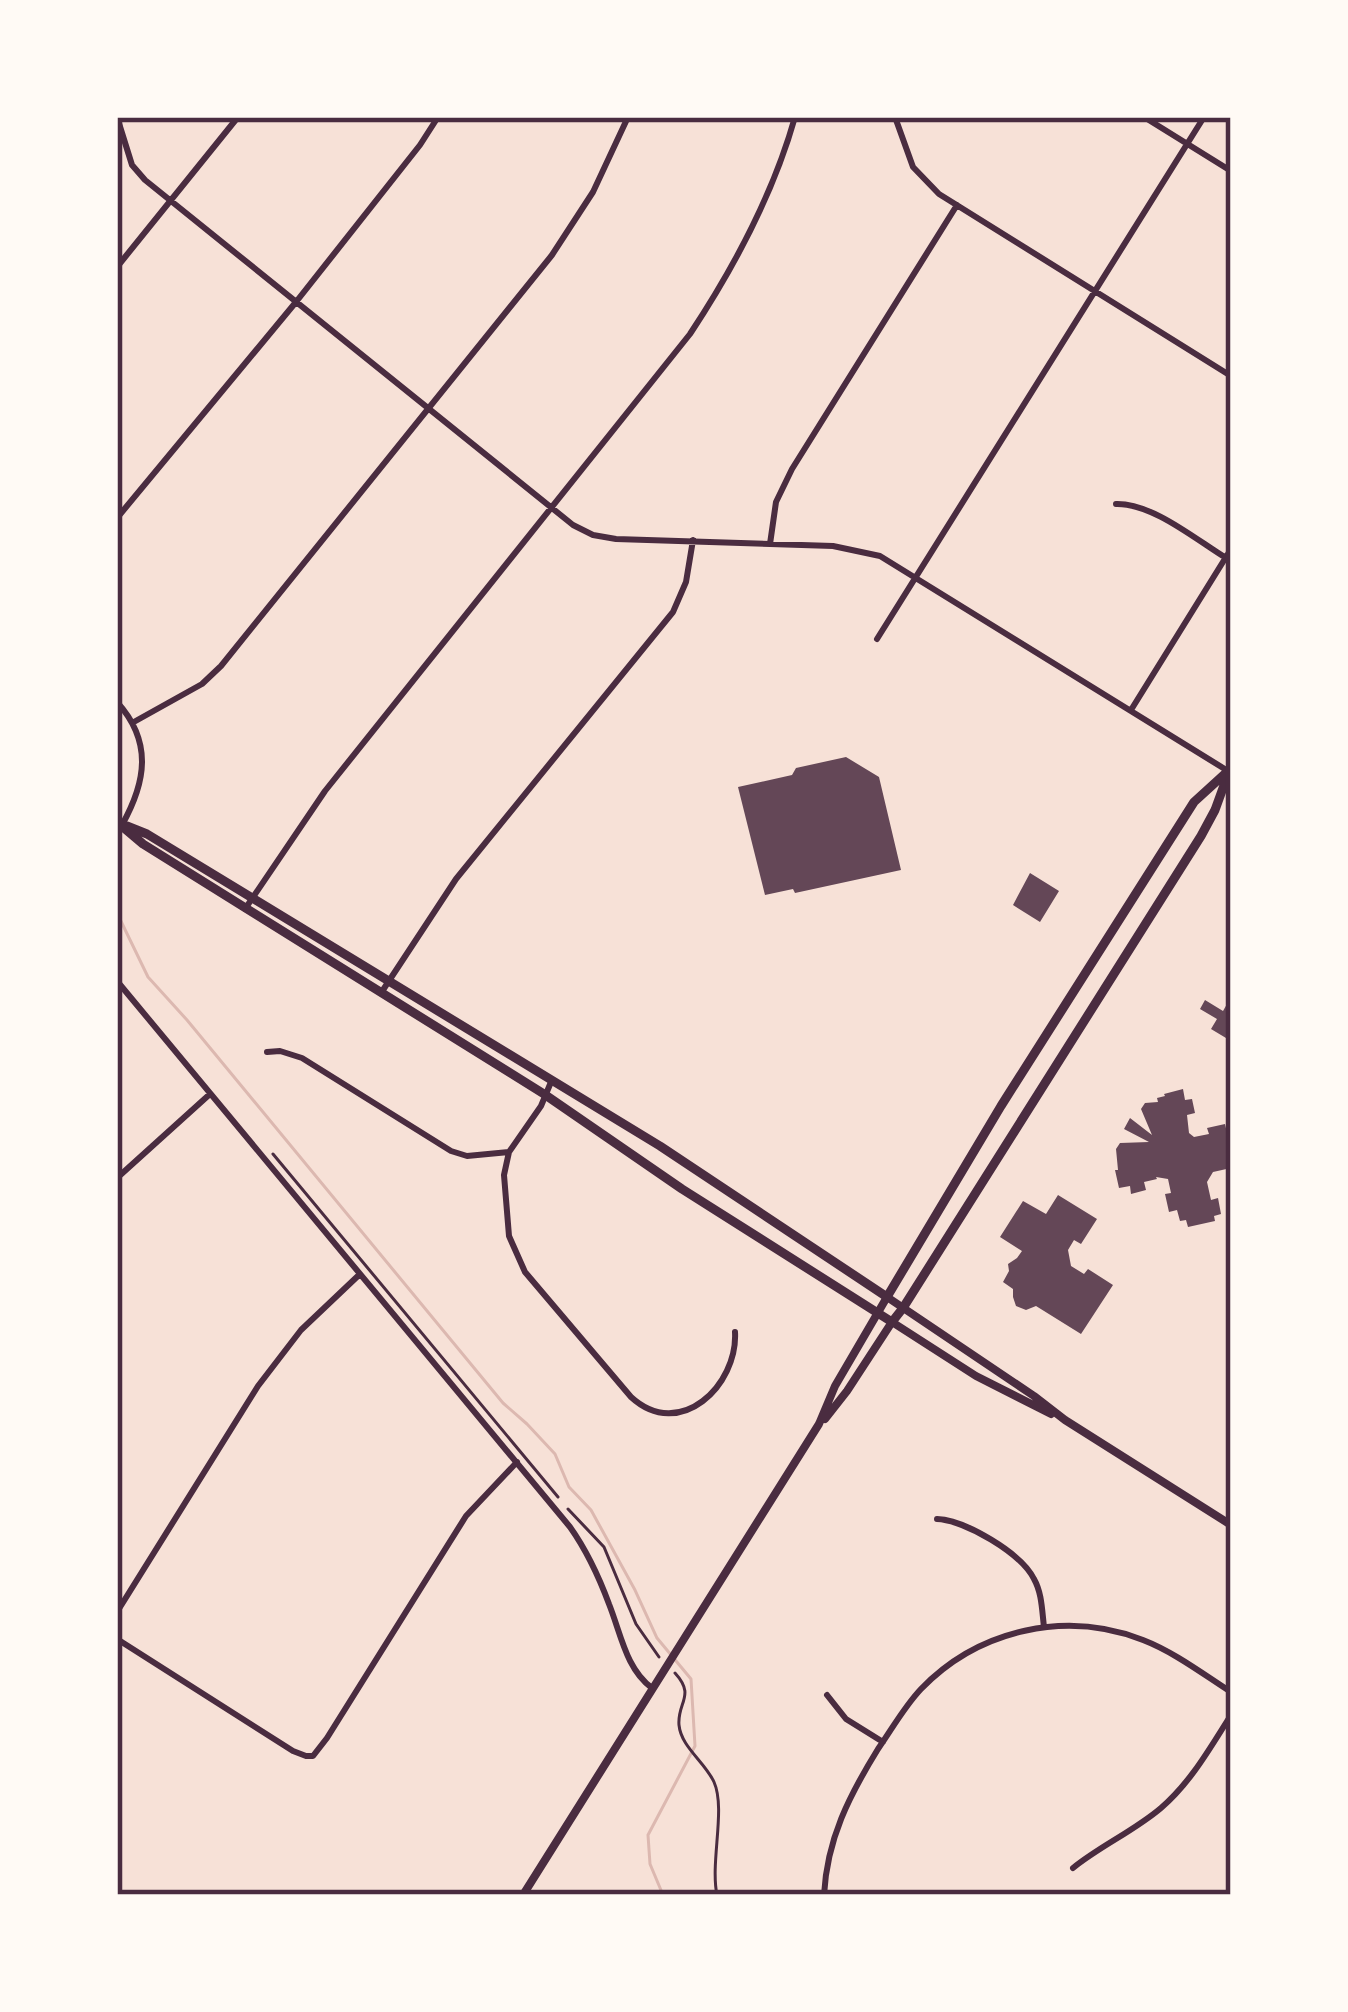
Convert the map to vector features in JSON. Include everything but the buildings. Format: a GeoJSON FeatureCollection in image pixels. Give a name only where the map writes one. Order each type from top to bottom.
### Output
{"type":"FeatureCollection","features":[{"type":"Feature","properties":{"kind":"main road"},"geometry":{"type":"LineString","coordinates":[[119,823],[143,844],[389,980],[553,1080],[886,1297],[1194,802],[1229,768]]}},
{"type":"Feature","properties":{"kind":"main road"},"geometry":{"type":"LineString","coordinates":[[248,904],[544,1094],[682,1190],[892,1322],[1206,826],[1229,768]]}},
{"type":"Feature","properties":{"kind":"street"},"geometry":{"type":"LineString","coordinates":[[117,117],[137,172],[583,531],[604,537],[864,551],[896,564],[1229,768]]}},
{"type":"Feature","properties":{"kind":"street"},"geometry":{"type":"LineString","coordinates":[[117,267],[238,117]]}},
{"type":"Feature","properties":{"kind":"street"},"geometry":{"type":"LineString","coordinates":[[117,518],[296,302],[438,117]]}},
{"type":"Feature","properties":{"kind":"street"},"geometry":{"type":"LineString","coordinates":[[132,723],[215,673],[562,241],[604,170],[628,117]]}},
{"type":"Feature","properties":{"kind":"street"},"geometry":{"type":"LineString","coordinates":[[248,904],[326,791],[662,371],[714,297],[764,204],[795,117]]}},
{"type":"Feature","properties":{"kind":"street"},"geometry":{"type":"LineString","coordinates":[[895,117],[920,177],[939,194],[1231,376]]}},
{"type":"Feature","properties":{"kind":"street"},"geometry":{"type":"LineString","coordinates":[[1144,117],[1231,171]]}},
{"type":"Feature","properties":{"kind":"street"},"geometry":{"type":"LineString","coordinates":[[877,639],[1204,117]]}},
{"type":"Feature","properties":{"kind":"street"},"geometry":{"type":"LineString","coordinates":[[770,544],[776,502],[792,469],[957,205]]}},
{"type":"Feature","properties":{"kind":"street"},"geometry":{"type":"LineString","coordinates":[[1116,504],[1145,508],[1226,558]]}},
{"type":"Feature","properties":{"kind":"street"},"geometry":{"type":"LineString","coordinates":[[381,993],[456,879],[673,612],[686,583],[693,540]]}},
{"type":"Feature","properties":{"kind":"street"},"geometry":{"type":"LineString","coordinates":[[1130,710],[1231,549]]}},
{"type":"Feature","properties":{"kind":"street"},"geometry":{"type":"LineString","coordinates":[[117,702],[132,723],[141,749],[142,780],[136,800],[119,823]]}},
{"type":"Feature","properties":{"kind":"street"},"geometry":{"type":"LineString","coordinates":[[117,981],[581,1544],[635,1673],[652,1688]]}},
{"type":"Feature","properties":{"kind":"street"},"geometry":{"type":"LineString","coordinates":[[267,1052],[302,1058],[451,1151],[467,1156],[509,1152]]}},
{"type":"Feature","properties":{"kind":"street"},"geometry":{"type":"LineString","coordinates":[[553,1080],[509,1152],[505,1174],[508,1236],[520,1263],[638,1404],[653,1412],[695,1407],[711,1393],[730,1364],[735,1332]]}},
{"type":"Feature","properties":{"kind":"street"},"geometry":{"type":"LineString","coordinates":[[117,1178],[210,1094]]}},
{"type":"Feature","properties":{"kind":"street"},"geometry":{"type":"LineString","coordinates":[[117,1612],[258,1386],[301,1330],[360,1274]]}},
{"type":"Feature","properties":{"kind":"street"},"geometry":{"type":"LineString","coordinates":[[523,1895],[819,1424],[886,1297],[1065,1420],[1231,1525]]}},
{"type":"Feature","properties":{"kind":"street"},"geometry":{"type":"LineString","coordinates":[[819,1424],[842,1399],[892,1322],[976,1376],[1065,1420]]}},
{"type":"Feature","properties":{"kind":"street"},"geometry":{"type":"LineString","coordinates":[[117,1639],[293,1751],[313,1756],[466,1516],[517,1462]]}},
{"type":"Feature","properties":{"kind":"street"},"geometry":{"type":"LineString","coordinates":[[937,1519],[960,1523],[1020,1561],[1034,1579],[1044,1627]]}},
{"type":"Feature","properties":{"kind":"street"},"geometry":{"type":"LineString","coordinates":[[824,1895],[828,1856],[839,1820],[883,1742],[916,1694],[955,1660],[994,1640],[1044,1627],[1105,1629],[1144,1640],[1231,1692]]}},
{"type":"Feature","properties":{"kind":"street"},"geometry":{"type":"LineString","coordinates":[[826,1695],[846,1719],[883,1742]]}},
{"type":"Feature","properties":{"kind":"street"},"geometry":{"type":"LineString","coordinates":[[1072,1868],[1172,1797],[1195,1772],[1231,1715]]}},
{"type":"Feature","properties":{"kind":"path"},"geometry":{"type":"LineString","coordinates":[[274,1154],[599,1541],[636,1624],[685,1686],[679,1725],[682,1736],[715,1784],[717,1895]]}},
{"type":"Feature","properties":{"kind":"waterway"},"geometry":{"type":"LineString","coordinates":[[117,913],[148,977],[503,1403],[555,1454],[569,1487],[591,1510],[657,1638],[691,1679],[695,1746],[648,1835],[650,1864],[663,1895]]}}]}
